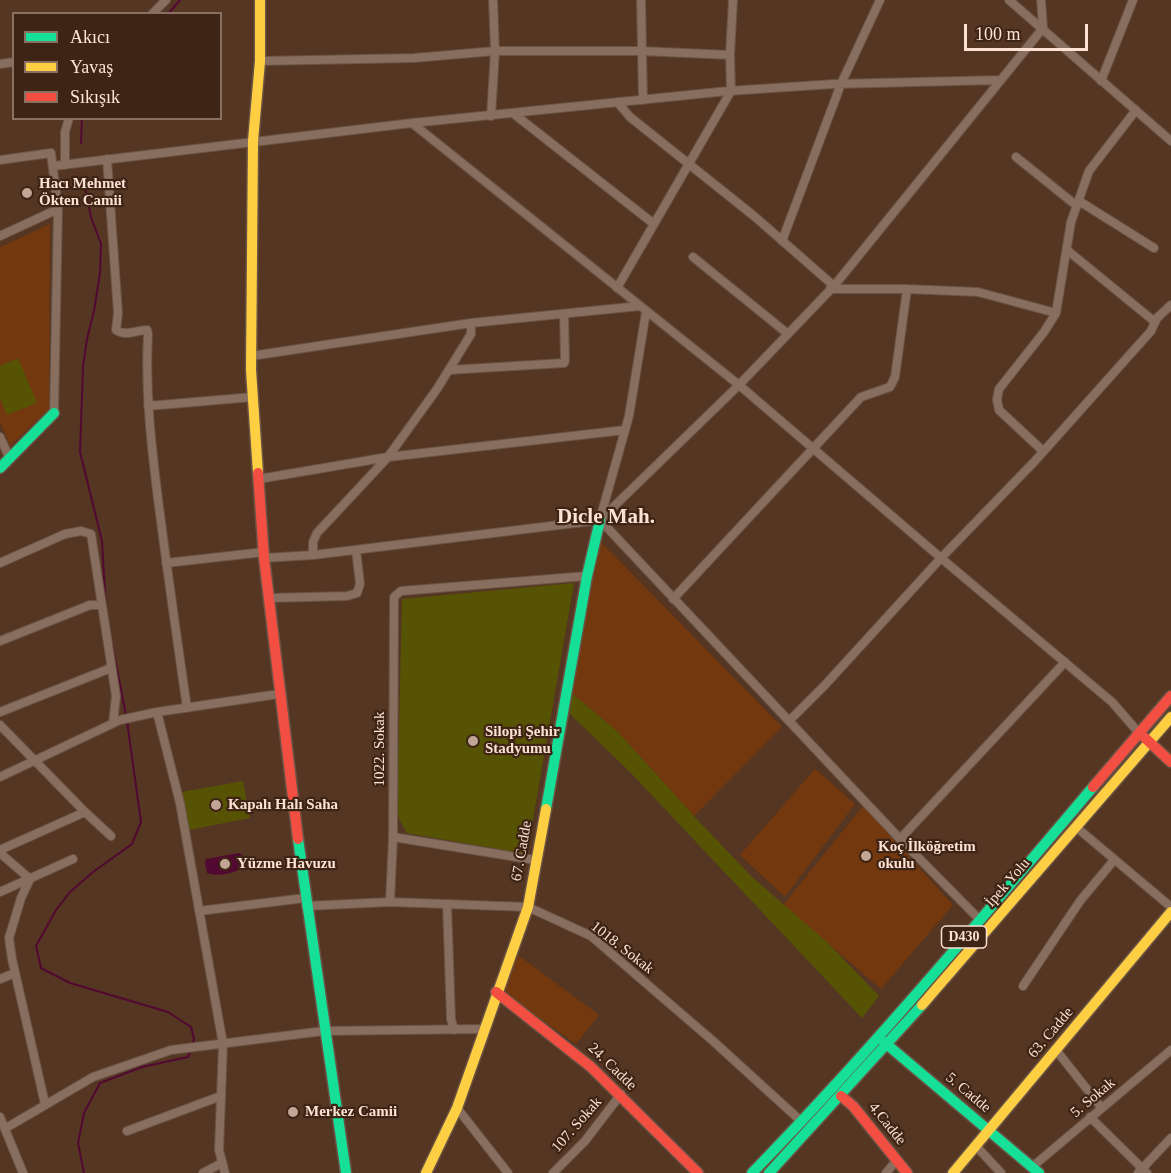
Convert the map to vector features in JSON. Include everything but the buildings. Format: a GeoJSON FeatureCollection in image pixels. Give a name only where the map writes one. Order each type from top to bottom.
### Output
{"type":"FeatureCollection","features":[{"type":"Feature","properties":{"kind":"main road"},"geometry":{"type":"LineString","coordinates":[[260,0],[260,62],[253,141],[251,356],[264,555],[279,694],[306,902],[346,1173]]}},
{"type":"Feature","properties":{"kind":"main road"},"geometry":{"type":"LineString","coordinates":[[0,468],[54,413]]}},
{"type":"Feature","properties":{"kind":"main road","name":"67. Cadde"},"geometry":{"type":"LineString","coordinates":[[426,1173],[457,1108],[496,992],[528,907],[587,576],[600,520]]}},
{"type":"Feature","properties":{"kind":"main road","name":"D430"},"geometry":{"type":"LineString","coordinates":[[752,1173],[802,1122],[980,920],[1171,696]]}},
{"type":"Feature","properties":{"kind":"main road","name":"İpek Yolu"},"geometry":{"type":"LineString","coordinates":[[769,1173],[888,1045],[1171,717]]}},
{"type":"Feature","properties":{"kind":"main road"},"geometry":{"type":"LineString","coordinates":[[1139,732],[1171,762]]}},
{"type":"Feature","properties":{"kind":"main road","name":"63. Cadde"},"geometry":{"type":"LineString","coordinates":[[952,1173],[1171,910]]}},
{"type":"Feature","properties":{"kind":"main road","name":"24. Cadde"},"geometry":{"type":"LineString","coordinates":[[496,992],[574,1051],[621,1094],[672,1150],[698,1173]]}},
{"type":"Feature","properties":{"kind":"main road","name":"5. Cadde"},"geometry":{"type":"LineString","coordinates":[[877,1036],[1036,1170]]}},
{"type":"Feature","properties":{"kind":"main road","name":"4.Cadde"},"geometry":{"type":"LineString","coordinates":[[841,1096],[853,1106],[907,1173]]}},
{"type":"Feature","properties":{"kind":"street"},"geometry":{"type":"LineString","coordinates":[[154,12],[166,0]]}},
{"type":"Feature","properties":{"kind":"street"},"geometry":{"type":"LineString","coordinates":[[491,116],[495,51],[493,0]]}},
{"type":"Feature","properties":{"kind":"street"},"geometry":{"type":"LineString","coordinates":[[641,0],[643,100]]}},
{"type":"Feature","properties":{"kind":"street"},"geometry":{"type":"LineString","coordinates":[[617,288],[731,91],[733,0]]}},
{"type":"Feature","properties":{"kind":"street"},"geometry":{"type":"LineString","coordinates":[[782,241],[841,84],[880,0]]}},
{"type":"Feature","properties":{"kind":"street"},"geometry":{"type":"LineString","coordinates":[[1009,0],[1171,141]]}},
{"type":"Feature","properties":{"kind":"street"},"geometry":{"type":"LineString","coordinates":[[166,563],[264,555],[313,555],[600,520],[739,385],[832,287],[1043,28],[1041,0]]}},
{"type":"Feature","properties":{"kind":"street"},"geometry":{"type":"LineString","coordinates":[[1101,81],[1133,0]]}},
{"type":"Feature","properties":{"kind":"street"},"geometry":{"type":"LineString","coordinates":[[260,62],[414,58],[495,51],[641,51],[730,55]]}},
{"type":"Feature","properties":{"kind":"street"},"geometry":{"type":"LineString","coordinates":[[53,166],[411,123],[731,91],[841,84],[1001,80]]}},
{"type":"Feature","properties":{"kind":"street"},"geometry":{"type":"LineString","coordinates":[[618,103],[630,117],[782,241],[832,287],[978,292],[1056,313]]}},
{"type":"Feature","properties":{"kind":"street"},"geometry":{"type":"LineString","coordinates":[[1044,451],[999,410],[997,400],[999,388],[1044,332],[1056,313],[1071,222],[1089,171],[1136,110]]}},
{"type":"Feature","properties":{"kind":"street"},"geometry":{"type":"LineString","coordinates":[[514,114],[654,224]]}},
{"type":"Feature","properties":{"kind":"street"},"geometry":{"type":"LineString","coordinates":[[65,165],[65,132],[68,120]]}},
{"type":"Feature","properties":{"kind":"street"},"geometry":{"type":"LineString","coordinates":[[411,123],[739,385],[1112,702],[1139,732]]}},
{"type":"Feature","properties":{"kind":"street"},"geometry":{"type":"LineString","coordinates":[[0,160],[51,153],[58,209],[54,413]]}},
{"type":"Feature","properties":{"kind":"street"},"geometry":{"type":"LineString","coordinates":[[1016,156],[1078,203],[1154,248]]}},
{"type":"Feature","properties":{"kind":"street"},"geometry":{"type":"LineString","coordinates":[[107,159],[118,313],[116,330],[127,333],[147,330],[148,406],[166,563],[187,708]]}},
{"type":"Feature","properties":{"kind":"street"},"geometry":{"type":"LineString","coordinates":[[0,236],[58,209]]}},
{"type":"Feature","properties":{"kind":"street"},"geometry":{"type":"LineString","coordinates":[[1066,250],[1155,322]]}},
{"type":"Feature","properties":{"kind":"street"},"geometry":{"type":"LineString","coordinates":[[693,257],[788,334]]}},
{"type":"Feature","properties":{"kind":"street"},"geometry":{"type":"LineString","coordinates":[[674,599],[861,398],[890,387],[895,377],[907,289]]}},
{"type":"Feature","properties":{"kind":"street"},"geometry":{"type":"LineString","coordinates":[[789,721],[940,558],[1044,451],[1151,331],[1155,322],[1171,305]]}},
{"type":"Feature","properties":{"kind":"street"},"geometry":{"type":"LineString","coordinates":[[251,356],[471,323],[643,309]]}},
{"type":"Feature","properties":{"kind":"street"},"geometry":{"type":"LineString","coordinates":[[600,520],[626,430],[643,309]]}},
{"type":"Feature","properties":{"kind":"street"},"geometry":{"type":"LineString","coordinates":[[449,370],[564,363],[564,314]]}},
{"type":"Feature","properties":{"kind":"street"},"geometry":{"type":"LineString","coordinates":[[313,555],[313,542],[317,533],[388,457],[449,370],[471,334],[471,323]]}},
{"type":"Feature","properties":{"kind":"street"},"geometry":{"type":"LineString","coordinates":[[148,406],[253,397]]}},
{"type":"Feature","properties":{"kind":"street"},"geometry":{"type":"LineString","coordinates":[[259,479],[388,457],[626,430]]}},
{"type":"Feature","properties":{"kind":"street"},"geometry":{"type":"LineString","coordinates":[[0,437],[10,459]]}},
{"type":"Feature","properties":{"kind":"street"},"geometry":{"type":"LineString","coordinates":[[600,520],[900,839],[980,920]]}},
{"type":"Feature","properties":{"kind":"street"},"geometry":{"type":"LineString","coordinates":[[0,563],[65,534],[81,531],[91,534],[116,696],[116,722]]}},
{"type":"Feature","properties":{"kind":"street"},"geometry":{"type":"LineString","coordinates":[[269,598],[354,595],[359,590],[360,584],[356,550]]}},
{"type":"Feature","properties":{"kind":"street","name":"1022. Sokak"},"geometry":{"type":"LineString","coordinates":[[390,902],[393,837],[394,597],[401,591],[587,576]]}},
{"type":"Feature","properties":{"kind":"street"},"geometry":{"type":"LineString","coordinates":[[0,641],[90,605],[101,605]]}},
{"type":"Feature","properties":{"kind":"street"},"geometry":{"type":"LineString","coordinates":[[900,839],[1065,662]]}},
{"type":"Feature","properties":{"kind":"street"},"geometry":{"type":"LineString","coordinates":[[0,712],[111,668]]}},
{"type":"Feature","properties":{"kind":"street"},"geometry":{"type":"LineString","coordinates":[[0,777],[116,722],[157,712],[279,694]]}},
{"type":"Feature","properties":{"kind":"street"},"geometry":{"type":"LineString","coordinates":[[157,712],[180,803],[222,1044],[219,1150],[225,1173]]}},
{"type":"Feature","properties":{"kind":"street"},"geometry":{"type":"LineString","coordinates":[[0,725],[111,836]]}},
{"type":"Feature","properties":{"kind":"street"},"geometry":{"type":"LineString","coordinates":[[30,879],[0,852],[85,812]]}},
{"type":"Feature","properties":{"kind":"street"},"geometry":{"type":"LineString","coordinates":[[1076,827],[1171,910]]}},
{"type":"Feature","properties":{"kind":"street"},"geometry":{"type":"LineString","coordinates":[[393,837],[535,860]]}},
{"type":"Feature","properties":{"kind":"street"},"geometry":{"type":"LineString","coordinates":[[0,892],[74,858]]}},
{"type":"Feature","properties":{"kind":"street"},"geometry":{"type":"LineString","coordinates":[[1023,986],[1080,901],[1114,860]]}},
{"type":"Feature","properties":{"kind":"street"},"geometry":{"type":"LineString","coordinates":[[30,879],[21,898],[9,938],[45,1104]]}},
{"type":"Feature","properties":{"kind":"street","name":"1018. Sokak"},"geometry":{"type":"LineString","coordinates":[[199,911],[306,902],[390,902],[528,907],[591,936],[713,1041],[802,1122]]}},
{"type":"Feature","properties":{"kind":"street"},"geometry":{"type":"LineString","coordinates":[[447,904],[454,1030]]}},
{"type":"Feature","properties":{"kind":"street"},"geometry":{"type":"LineString","coordinates":[[0,979],[15,973]]}},
{"type":"Feature","properties":{"kind":"street"},"geometry":{"type":"LineString","coordinates":[[6,1128],[93,1077],[171,1050],[324,1031],[484,1029]]}},
{"type":"Feature","properties":{"kind":"street"},"geometry":{"type":"LineString","coordinates":[[1056,1050],[1101,1107]]}},
{"type":"Feature","properties":{"kind":"street","name":"5. Sokak"},"geometry":{"type":"LineString","coordinates":[[1036,1170],[1101,1107],[1171,1050]]}},
{"type":"Feature","properties":{"kind":"street","name":"107. Sokak"},"geometry":{"type":"LineString","coordinates":[[553,1173],[585,1141],[621,1094]]}},
{"type":"Feature","properties":{"kind":"street"},"geometry":{"type":"LineString","coordinates":[[127,1131],[221,1096]]}},
{"type":"Feature","properties":{"kind":"street"},"geometry":{"type":"LineString","coordinates":[[457,1108],[508,1173]]}},
{"type":"Feature","properties":{"kind":"street"},"geometry":{"type":"LineString","coordinates":[[0,1117],[23,1173]]}},
{"type":"Feature","properties":{"kind":"street"},"geometry":{"type":"LineString","coordinates":[[1090,1117],[1142,1171],[1171,1138]]}},
{"type":"Feature","properties":{"kind":"street"},"geometry":{"type":"LineString","coordinates":[[976,1146],[1000,1173]]}},
{"type":"Feature","properties":{"kind":"street"},"geometry":{"type":"LineString","coordinates":[[886,1173],[897,1160]]}},
{"type":"Feature","properties":{"kind":"street"},"geometry":{"type":"LineString","coordinates":[[203,1173],[222,1163]]}},
{"type":"Feature","properties":{"kind":"shaded area"},"geometry":{"type":"Polygon","coordinates":[[[50,224],[49,409],[10,446],[0,421],[0,247],[50,224]]]}},
{"type":"Feature","properties":{"kind":"shaded area"},"geometry":{"type":"Polygon","coordinates":[[[18,358],[37,403],[7,415],[0,398],[0,366],[18,358]]]}},
{"type":"Feature","properties":{"kind":"shaded area"},"geometry":{"type":"Polygon","coordinates":[[[599,540],[782,727],[694,816],[618,732],[568,690],[599,540]]]}},
{"type":"Feature","properties":{"kind":"shaded area","name":"Silopi Şehir Stadyumu"},"geometry":{"type":"Polygon","coordinates":[[[574,583],[527,854],[407,833],[397,815],[402,599],[574,583]]]}},
{"type":"Feature","properties":{"kind":"shaded area"},"geometry":{"type":"Polygon","coordinates":[[[568,690],[618,732],[752,877],[828,943],[879,996],[862,1018],[630,772],[570,714],[568,690]]]}},
{"type":"Feature","properties":{"kind":"shaded area"},"geometry":{"type":"Polygon","coordinates":[[[815,769],[855,804],[785,897],[740,855],[815,769]]]}},
{"type":"Feature","properties":{"kind":"shaded area","name":"Kapalı Halı Saha"},"geometry":{"type":"Polygon","coordinates":[[[243,781],[250,818],[189,830],[182,792],[243,781]]]}},
{"type":"Feature","properties":{"kind":"shaded area","name":"Koç İlköğretim okulu"},"geometry":{"type":"Polygon","coordinates":[[[863,806],[953,905],[881,989],[783,905],[863,806]]]}},
{"type":"Feature","properties":{"kind":"shaded area","name":"Yüzme Havuzu"},"geometry":{"type":"Polygon","coordinates":[[[239,853],[242,855],[244,865],[237,871],[216,875],[207,873],[206,859],[239,853]]]}},
{"type":"Feature","properties":{"kind":"shaded area"},"geometry":{"type":"Polygon","coordinates":[[[518,955],[599,1015],[576,1044],[505,994],[504,990],[518,955]]]}},
{"type":"Feature","properties":{"kind":"waterway"},"geometry":{"type":"LineString","coordinates":[[170,12],[180,0]]}},
{"type":"Feature","properties":{"kind":"waterway"},"geometry":{"type":"LineString","coordinates":[[81,143],[82,120]]}},
{"type":"Feature","properties":{"kind":"waterway"},"geometry":{"type":"LineString","coordinates":[[83,178],[91,217],[101,244],[100,273],[83,367],[80,452],[102,541],[106,612]]}},
{"type":"Feature","properties":{"kind":"waterway"},"geometry":{"type":"LineString","coordinates":[[112,644],[126,715]]}},
{"type":"Feature","properties":{"kind":"waterway"},"geometry":{"type":"LineString","coordinates":[[127,721],[141,822],[132,844],[70,892],[56,910],[36,946],[41,968],[70,983],[168,1012],[191,1027],[193,1044]]}},
{"type":"Feature","properties":{"kind":"waterway"},"geometry":{"type":"LineString","coordinates":[[84,1173],[78,1143],[84,1113],[100,1083],[142,1067],[188,1057],[191,1050]]}},
{"type":"Feature","properties":{"kind":"traffic: fast"},"geometry":{"type":"LineString","coordinates":[[0,468],[54,413]]}},
{"type":"Feature","properties":{"kind":"traffic: fast"},"geometry":{"type":"LineString","coordinates":[[546,809],[587,576],[600,520]]}},
{"type":"Feature","properties":{"kind":"traffic: fast"},"geometry":{"type":"LineString","coordinates":[[752,1173],[883,1031],[1093,787]]}},
{"type":"Feature","properties":{"kind":"traffic: fast"},"geometry":{"type":"LineString","coordinates":[[298,839],[346,1173]]}},
{"type":"Feature","properties":{"kind":"traffic: fast"},"geometry":{"type":"LineString","coordinates":[[769,1173],[922,1005]]}},
{"type":"Feature","properties":{"kind":"traffic: fast"},"geometry":{"type":"LineString","coordinates":[[884,1042],[1039,1173]]}},
{"type":"Feature","properties":{"kind":"traffic: slow"},"geometry":{"type":"LineString","coordinates":[[258,473],[251,370],[253,141],[260,61],[260,0]]}},
{"type":"Feature","properties":{"kind":"traffic: slow"},"geometry":{"type":"LineString","coordinates":[[922,1005],[1171,717]]}},
{"type":"Feature","properties":{"kind":"traffic: slow"},"geometry":{"type":"LineString","coordinates":[[426,1173],[457,1108],[528,907],[546,809]]}},
{"type":"Feature","properties":{"kind":"traffic: slow"},"geometry":{"type":"LineString","coordinates":[[953,1173],[1171,912]]}},
{"type":"Feature","properties":{"kind":"traffic: jam"},"geometry":{"type":"LineString","coordinates":[[258,473],[264,558],[298,839]]}},
{"type":"Feature","properties":{"kind":"traffic: jam"},"geometry":{"type":"LineString","coordinates":[[1093,787],[1171,696]]}},
{"type":"Feature","properties":{"kind":"traffic: jam"},"geometry":{"type":"LineString","coordinates":[[1145,738],[1171,762]]}},
{"type":"Feature","properties":{"kind":"traffic: jam"},"geometry":{"type":"LineString","coordinates":[[496,992],[591,1067],[698,1173]]}},
{"type":"Feature","properties":{"kind":"traffic: jam"},"geometry":{"type":"LineString","coordinates":[[841,1096],[853,1106],[907,1173]]}},
{"type":"Feature","properties":{"kind":"place","name":"Hacı Mehmet Ökten Camii"},"geometry":{"type":"Point","coordinates":[27,193]}},
{"type":"Feature","properties":{"kind":"place","name":"Silopi Şehir Stadyumu"},"geometry":{"type":"Point","coordinates":[473,741]}},
{"type":"Feature","properties":{"kind":"place","name":"Kapalı Halı Saha"},"geometry":{"type":"Point","coordinates":[216,805]}},
{"type":"Feature","properties":{"kind":"place","name":"Koç İlköğretim okulu"},"geometry":{"type":"Point","coordinates":[866,856]}},
{"type":"Feature","properties":{"kind":"place","name":"Yüzme Havuzu"},"geometry":{"type":"Point","coordinates":[225,864]}},
{"type":"Feature","properties":{"kind":"place","name":"Merkez Camii"},"geometry":{"type":"Point","coordinates":[293,1112]}},
{"type":"Feature","properties":{"kind":"district","name":"Dicle Mah."},"geometry":{"type":"Point","coordinates":[606,518]}}]}
